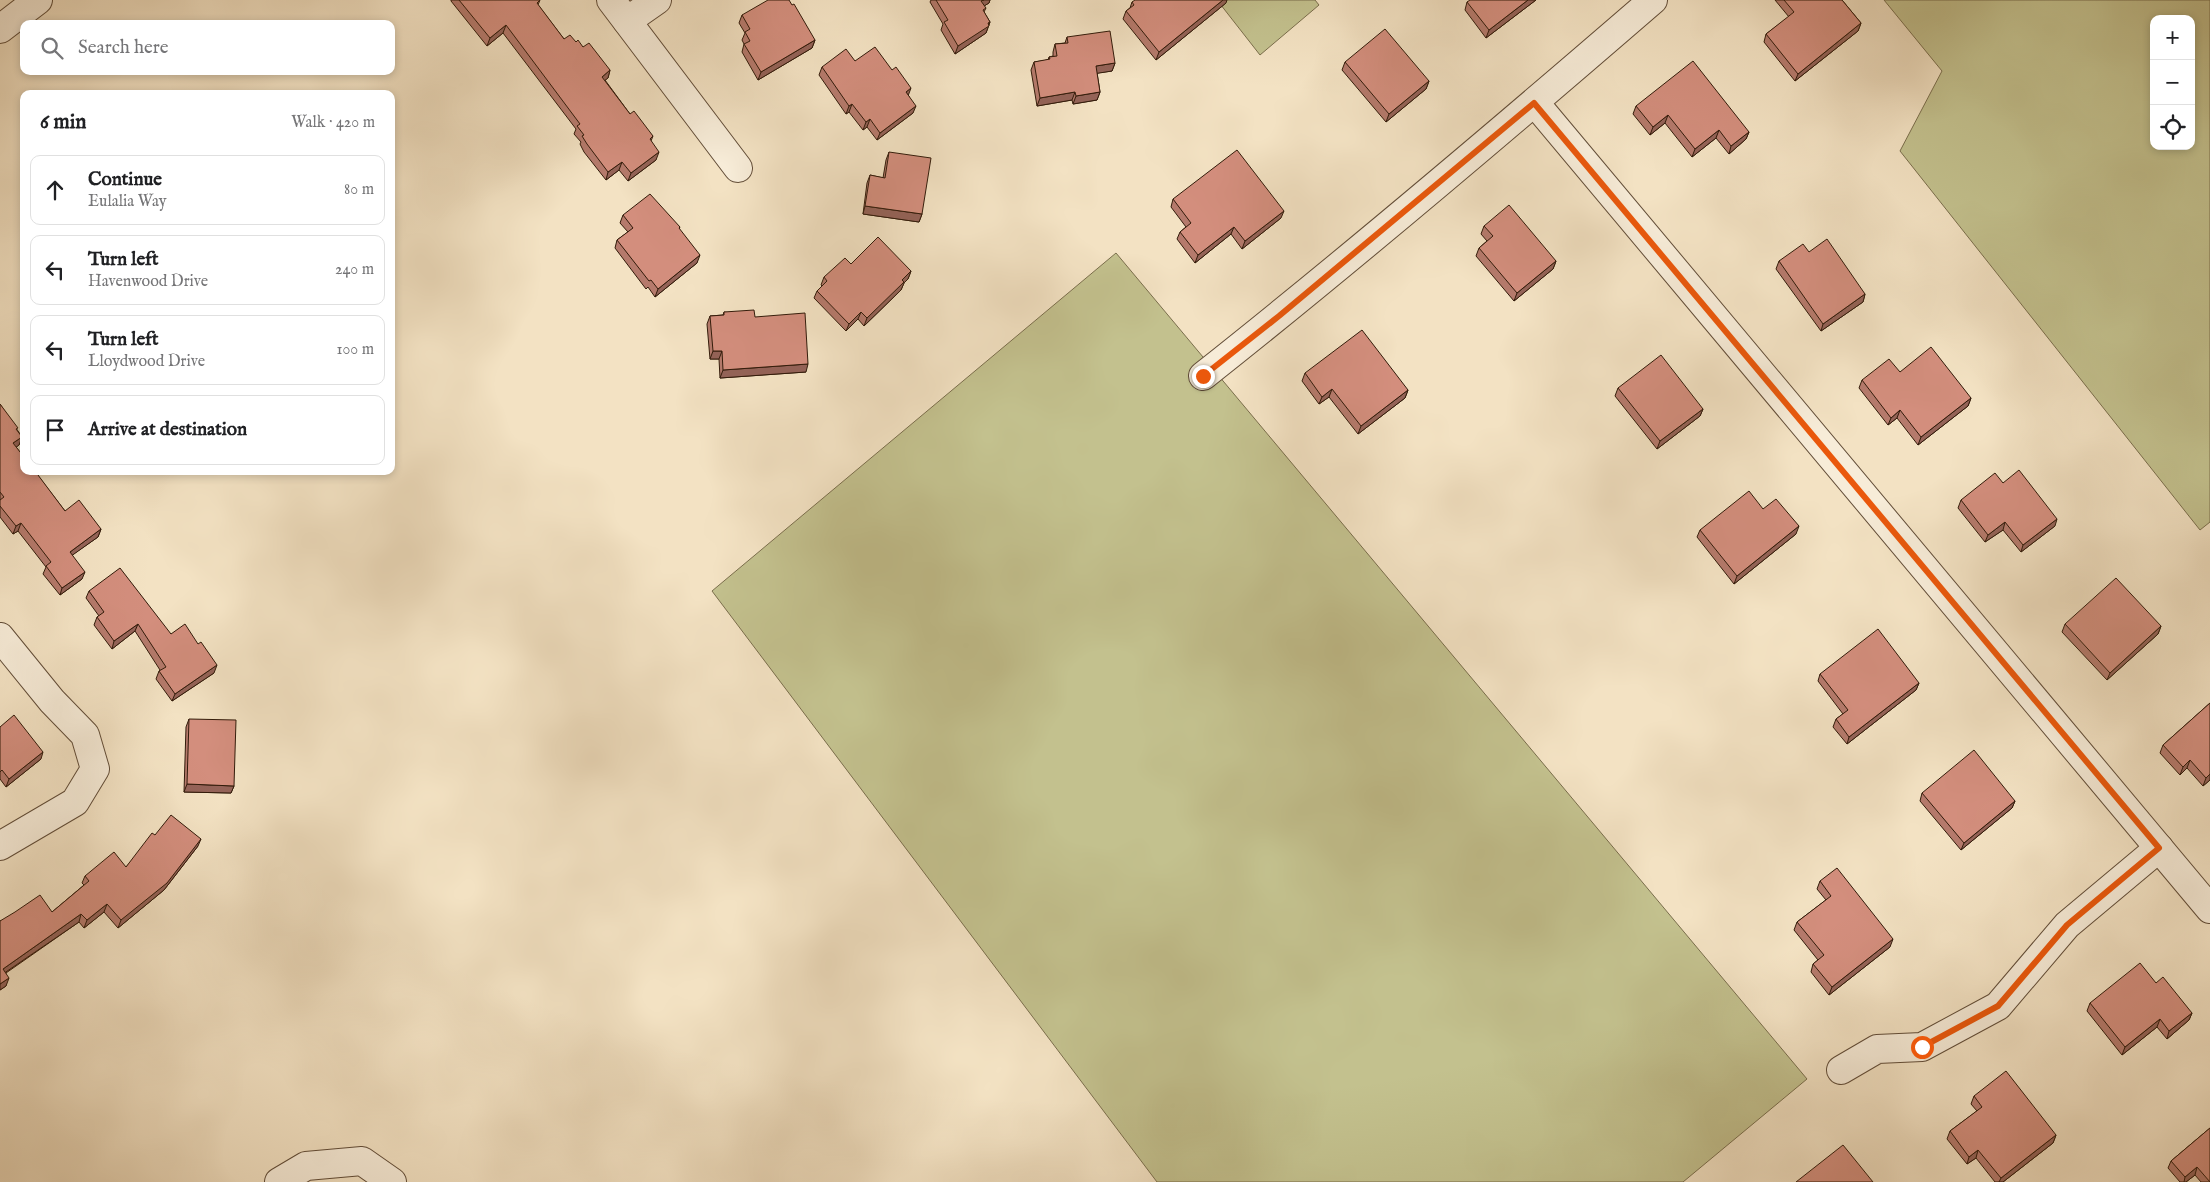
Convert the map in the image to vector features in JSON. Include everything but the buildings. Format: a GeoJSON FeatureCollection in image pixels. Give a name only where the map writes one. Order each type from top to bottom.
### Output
{"type":"FeatureCollection","features":[{"type":"Feature","properties":{"kind":"street"},"geometry":{"type":"LineString","coordinates":[[0,29],[38,0]]}},
{"type":"Feature","properties":{"kind":"street"},"geometry":{"type":"LineString","coordinates":[[610,0],[738,168]]}},
{"type":"Feature","properties":{"kind":"street"},"geometry":{"type":"LineString","coordinates":[[627,21],[658,0]]}},
{"type":"Feature","properties":{"kind":"street"},"geometry":{"type":"LineString","coordinates":[[1203,376],[1279,316],[1534,103],[1653,0]]}},
{"type":"Feature","properties":{"kind":"street"},"geometry":{"type":"LineString","coordinates":[[1534,103],[2210,909]]}},
{"type":"Feature","properties":{"kind":"street"},"geometry":{"type":"LineString","coordinates":[[0,637],[52,701],[85,735],[95,769],[75,802],[0,846]]}},
{"type":"Feature","properties":{"kind":"street"},"geometry":{"type":"LineString","coordinates":[[1841,1070],[1877,1049],[1922,1047],[1998,1006],[2067,925],[2159,848]]}},
{"type":"Feature","properties":{"kind":"street"},"geometry":{"type":"LineString","coordinates":[[279,1182],[306,1166],[362,1161],[392,1182]]}},
{"type":"Feature","properties":{"kind":"shaded area"},"geometry":{"type":"Polygon","coordinates":[[[1217,0],[1315,0],[1319,5],[1260,55],[1217,0]]]}},
{"type":"Feature","properties":{"kind":"shaded area"},"geometry":{"type":"Polygon","coordinates":[[[1884,0],[2210,0],[2210,522],[2200,530],[1900,151],[1942,71],[1884,0]]]}},
{"type":"Feature","properties":{"kind":"shaded area"},"geometry":{"type":"Polygon","coordinates":[[[1116,253],[1807,1079],[1683,1182],[1157,1182],[712,591],[1116,253]]]}},
{"type":"Feature","properties":{"kind":"route"},"geometry":{"type":"LineString","coordinates":[[1203,376],[1279,316],[1534,103],[2159,848],[2067,925],[1998,1006],[1922,1047]]}}]}
